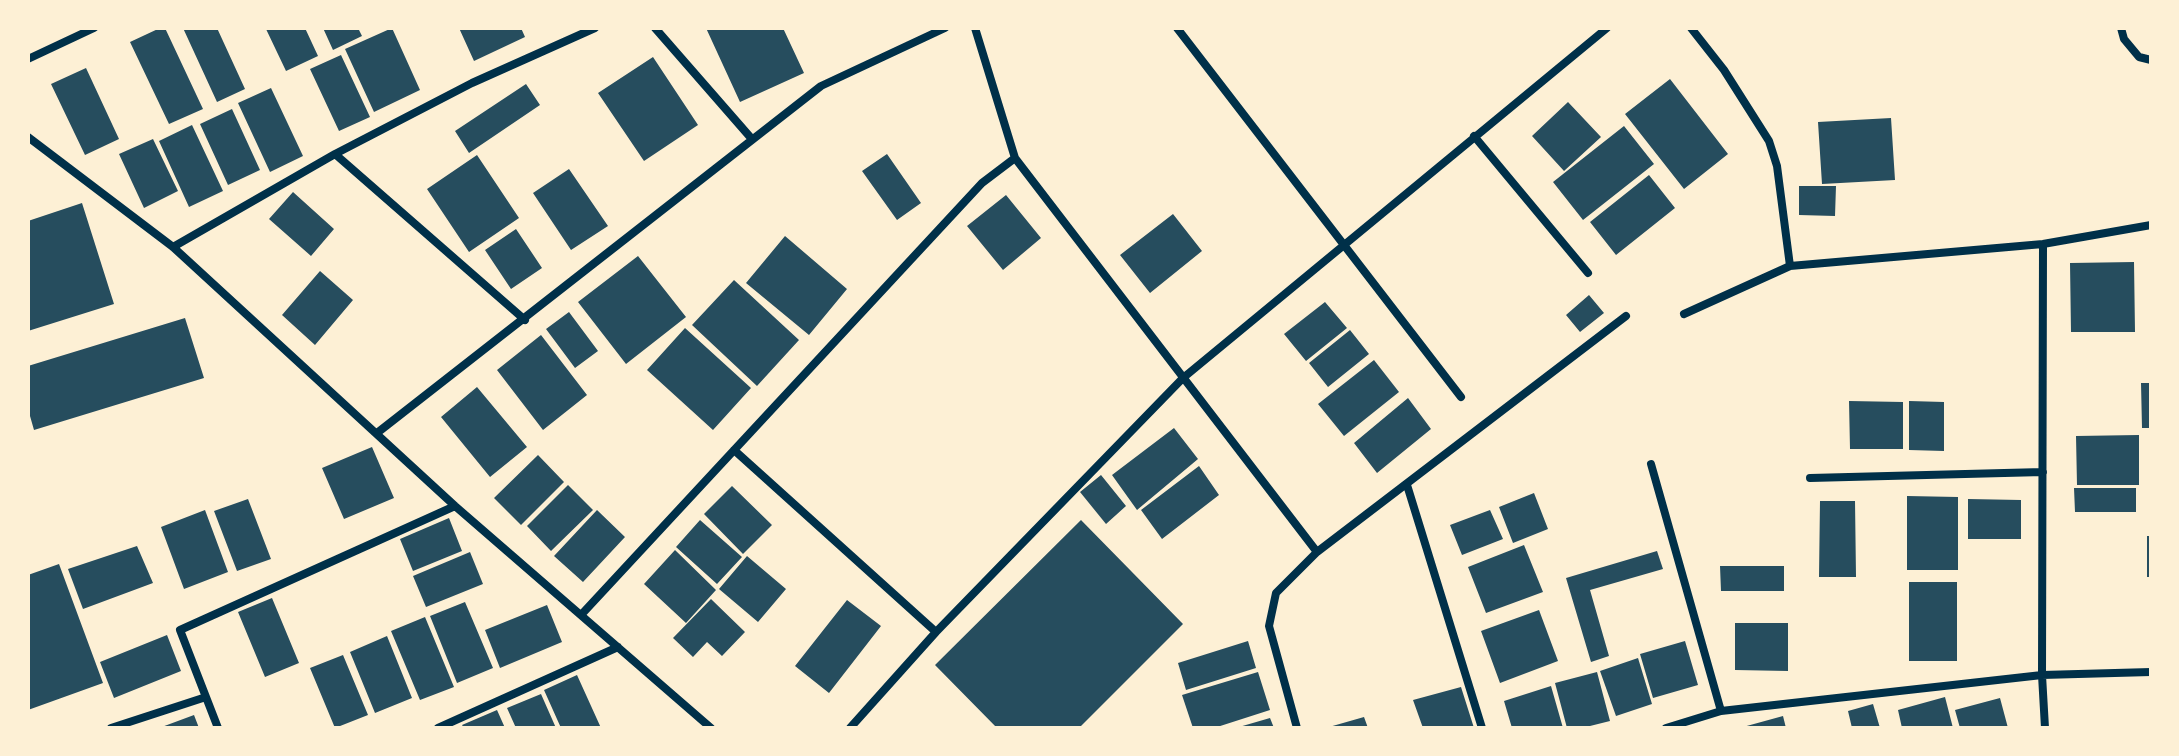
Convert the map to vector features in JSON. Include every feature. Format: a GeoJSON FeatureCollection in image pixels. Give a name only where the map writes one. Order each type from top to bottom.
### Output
{"type":"FeatureCollection","features":[{"type":"Feature","properties":{"kind":"street"},"geometry":{"type":"LineString","coordinates":[[28,59],[94,28]]}},
{"type":"Feature","properties":{"kind":"street"},"geometry":{"type":"LineString","coordinates":[[173,247],[335,154],[472,83],[595,28]]}},
{"type":"Feature","properties":{"kind":"street"},"geometry":{"type":"LineString","coordinates":[[655,28],[751,138]]}},
{"type":"Feature","properties":{"kind":"street"},"geometry":{"type":"LineString","coordinates":[[377,433],[821,86],[945,28]]}},
{"type":"Feature","properties":{"kind":"street"},"geometry":{"type":"LineString","coordinates":[[975,28],[1015,158],[1317,552]]}},
{"type":"Feature","properties":{"kind":"street"},"geometry":{"type":"LineString","coordinates":[[1177,28],[1461,397]]}},
{"type":"Feature","properties":{"kind":"street"},"geometry":{"type":"LineString","coordinates":[[850,728],[936,632],[1183,378],[1607,28]]}},
{"type":"Feature","properties":{"kind":"street"},"geometry":{"type":"LineString","coordinates":[[1691,28],[1724,70],[1769,141],[1777,166],[1790,266]]}},
{"type":"Feature","properties":{"kind":"street"},"geometry":{"type":"LineString","coordinates":[[2121,28],[2124,39],[2139,57],[2151,60]]}},
{"type":"Feature","properties":{"kind":"street"},"geometry":{"type":"LineString","coordinates":[[1474,136],[1588,273]]}},
{"type":"Feature","properties":{"kind":"street"},"geometry":{"type":"LineString","coordinates":[[28,137],[173,247],[455,506],[711,728]]}},
{"type":"Feature","properties":{"kind":"street"},"geometry":{"type":"LineString","coordinates":[[335,154],[525,320]]}},
{"type":"Feature","properties":{"kind":"street"},"geometry":{"type":"LineString","coordinates":[[581,615],[982,183],[1015,158]]}},
{"type":"Feature","properties":{"kind":"street"},"geometry":{"type":"LineString","coordinates":[[1684,314],[1790,266],[2043,244],[2151,225]]}},
{"type":"Feature","properties":{"kind":"street"},"geometry":{"type":"LineString","coordinates":[[2043,244],[2042,675],[2045,728]]}},
{"type":"Feature","properties":{"kind":"street"},"geometry":{"type":"LineString","coordinates":[[1297,728],[1269,626],[1276,593],[1317,552],[1626,316]]}},
{"type":"Feature","properties":{"kind":"street"},"geometry":{"type":"LineString","coordinates":[[734,450],[936,632]]}},
{"type":"Feature","properties":{"kind":"street"},"geometry":{"type":"LineString","coordinates":[[1651,464],[1721,711]]}},
{"type":"Feature","properties":{"kind":"street"},"geometry":{"type":"LineString","coordinates":[[1810,478],[2043,472]]}},
{"type":"Feature","properties":{"kind":"street"},"geometry":{"type":"LineString","coordinates":[[1407,485],[1482,728]]}},
{"type":"Feature","properties":{"kind":"street"},"geometry":{"type":"LineString","coordinates":[[218,728],[180,630],[455,506]]}},
{"type":"Feature","properties":{"kind":"street"},"geometry":{"type":"LineString","coordinates":[[438,728],[618,647]]}},
{"type":"Feature","properties":{"kind":"street"},"geometry":{"type":"LineString","coordinates":[[1666,728],[1721,711],[2042,675],[2151,672]]}},
{"type":"Feature","properties":{"kind":"street"},"geometry":{"type":"LineString","coordinates":[[111,728],[206,697]]}},
{"type":"Feature","properties":{"kind":"building"},"geometry":{"type":"Polygon","coordinates":[[[165,28],[203,109],[169,124],[130,42],[165,28]]]}},
{"type":"Feature","properties":{"kind":"building"},"geometry":{"type":"Polygon","coordinates":[[[183,28],[217,28],[245,89],[217,102],[183,28]]]}},
{"type":"Feature","properties":{"kind":"building"},"geometry":{"type":"Polygon","coordinates":[[[305,28],[318,56],[286,71],[266,29],[305,28]]]}},
{"type":"Feature","properties":{"kind":"building"},"geometry":{"type":"Polygon","coordinates":[[[323,28],[358,28],[362,36],[333,50],[323,28]]]}},
{"type":"Feature","properties":{"kind":"building"},"geometry":{"type":"Polygon","coordinates":[[[392,28],[420,90],[374,112],[345,49],[392,28]]]}},
{"type":"Feature","properties":{"kind":"building"},"geometry":{"type":"Polygon","coordinates":[[[459,28],[521,28],[525,37],[474,61],[459,28]]]}},
{"type":"Feature","properties":{"kind":"building"},"geometry":{"type":"Polygon","coordinates":[[[706,28],[783,28],[804,73],[740,102],[706,28]]]}},
{"type":"Feature","properties":{"kind":"building"},"geometry":{"type":"Polygon","coordinates":[[[341,55],[370,117],[339,131],[310,69],[341,55]]]}},
{"type":"Feature","properties":{"kind":"building"},"geometry":{"type":"Polygon","coordinates":[[[653,57],[698,125],[644,161],[598,93],[653,57]]]}},
{"type":"Feature","properties":{"kind":"building"},"geometry":{"type":"Polygon","coordinates":[[[86,68],[119,139],[85,155],[51,84],[86,68]]]}},
{"type":"Feature","properties":{"kind":"building"},"geometry":{"type":"Polygon","coordinates":[[[1670,79],[1728,154],[1684,189],[1625,114],[1670,79]]]}},
{"type":"Feature","properties":{"kind":"building"},"geometry":{"type":"Polygon","coordinates":[[[526,84],[540,105],[469,153],[455,131],[526,84]]]}},
{"type":"Feature","properties":{"kind":"building"},"geometry":{"type":"Polygon","coordinates":[[[271,88],[303,156],[270,172],[238,103],[271,88]]]}},
{"type":"Feature","properties":{"kind":"building"},"geometry":{"type":"Polygon","coordinates":[[[1568,102],[1601,137],[1564,171],[1532,136],[1568,102]]]}},
{"type":"Feature","properties":{"kind":"building"},"geometry":{"type":"Polygon","coordinates":[[[232,109],[260,170],[228,185],[200,124],[232,109]]]}},
{"type":"Feature","properties":{"kind":"building"},"geometry":{"type":"Polygon","coordinates":[[[1891,118],[1895,180],[1822,184],[1818,122],[1891,118]]]}},
{"type":"Feature","properties":{"kind":"building"},"geometry":{"type":"Polygon","coordinates":[[[192,125],[223,191],[189,207],[159,141],[192,125]]]}},
{"type":"Feature","properties":{"kind":"building"},"geometry":{"type":"Polygon","coordinates":[[[1624,126],[1654,164],[1583,220],[1553,182],[1624,126]]]}},
{"type":"Feature","properties":{"kind":"building"},"geometry":{"type":"Polygon","coordinates":[[[153,139],[178,191],[144,208],[119,154],[153,139]]]}},
{"type":"Feature","properties":{"kind":"building"},"geometry":{"type":"Polygon","coordinates":[[[887,154],[921,203],[897,220],[862,171],[887,154]]]}},
{"type":"Feature","properties":{"kind":"building"},"geometry":{"type":"Polygon","coordinates":[[[477,155],[519,218],[469,252],[427,189],[477,155]]]}},
{"type":"Feature","properties":{"kind":"building"},"geometry":{"type":"Polygon","coordinates":[[[569,169],[608,226],[571,250],[533,193],[569,169]]]}},
{"type":"Feature","properties":{"kind":"building"},"geometry":{"type":"Polygon","coordinates":[[[1649,175],[1675,208],[1616,255],[1590,222],[1649,175]]]}},
{"type":"Feature","properties":{"kind":"building"},"geometry":{"type":"Polygon","coordinates":[[[1799,186],[1836,186],[1835,216],[1799,215],[1799,186]]]}},
{"type":"Feature","properties":{"kind":"building"},"geometry":{"type":"Polygon","coordinates":[[[293,192],[334,229],[311,256],[269,219],[293,192]]]}},
{"type":"Feature","properties":{"kind":"building"},"geometry":{"type":"Polygon","coordinates":[[[1006,195],[1041,238],[1003,270],[967,226],[1006,195]]]}},
{"type":"Feature","properties":{"kind":"building"},"geometry":{"type":"Polygon","coordinates":[[[82,203],[114,304],[28,331],[28,221],[82,203]]]}},
{"type":"Feature","properties":{"kind":"building"},"geometry":{"type":"Polygon","coordinates":[[[1173,214],[1202,251],[1150,293],[1120,255],[1173,214]]]}},
{"type":"Feature","properties":{"kind":"building"},"geometry":{"type":"Polygon","coordinates":[[[516,229],[542,268],[511,289],[485,250],[516,229]]]}},
{"type":"Feature","properties":{"kind":"building"},"geometry":{"type":"Polygon","coordinates":[[[785,236],[847,289],[809,335],[746,283],[785,236]]]}},
{"type":"Feature","properties":{"kind":"building"},"geometry":{"type":"Polygon","coordinates":[[[638,256],[686,317],[626,364],[578,302],[638,256]]]}},
{"type":"Feature","properties":{"kind":"building"},"geometry":{"type":"Polygon","coordinates":[[[2134,262],[2135,332],[2071,332],[2070,263],[2134,262]]]}},
{"type":"Feature","properties":{"kind":"building"},"geometry":{"type":"Polygon","coordinates":[[[320,271],[353,300],[315,345],[282,315],[320,271]]]}},
{"type":"Feature","properties":{"kind":"building"},"geometry":{"type":"Polygon","coordinates":[[[734,280],[799,340],[757,386],[692,325],[734,280]]]}},
{"type":"Feature","properties":{"kind":"building"},"geometry":{"type":"Polygon","coordinates":[[[1589,295],[1604,313],[1580,332],[1566,315],[1589,295]]]}},
{"type":"Feature","properties":{"kind":"building"},"geometry":{"type":"Polygon","coordinates":[[[1325,302],[1347,328],[1306,361],[1284,334],[1325,302]]]}},
{"type":"Feature","properties":{"kind":"building"},"geometry":{"type":"Polygon","coordinates":[[[569,312],[598,351],[575,368],[546,329],[569,312]]]}},
{"type":"Feature","properties":{"kind":"building"},"geometry":{"type":"Polygon","coordinates":[[[185,318],[204,378],[34,430],[28,409],[28,366],[185,318]]]}},
{"type":"Feature","properties":{"kind":"building"},"geometry":{"type":"Polygon","coordinates":[[[685,328],[751,388],[713,430],[647,370],[685,328]]]}},
{"type":"Feature","properties":{"kind":"building"},"geometry":{"type":"Polygon","coordinates":[[[1350,330],[1369,354],[1328,387],[1309,363],[1350,330]]]}},
{"type":"Feature","properties":{"kind":"building"},"geometry":{"type":"Polygon","coordinates":[[[541,335],[587,395],[543,430],[497,370],[541,335]]]}},
{"type":"Feature","properties":{"kind":"building"},"geometry":{"type":"Polygon","coordinates":[[[1374,360],[1399,392],[1344,436],[1318,404],[1374,360]]]}},
{"type":"Feature","properties":{"kind":"building"},"geometry":{"type":"Polygon","coordinates":[[[2141,383],[2151,383],[2151,428],[2142,428],[2141,383]]]}},
{"type":"Feature","properties":{"kind":"building"},"geometry":{"type":"Polygon","coordinates":[[[477,387],[527,447],[490,477],[441,417],[477,387]]]}},
{"type":"Feature","properties":{"kind":"building"},"geometry":{"type":"Polygon","coordinates":[[[1408,398],[1431,429],[1377,473],[1354,443],[1408,398]]]}},
{"type":"Feature","properties":{"kind":"building"},"geometry":{"type":"Polygon","coordinates":[[[1849,401],[1903,402],[1903,449],[1850,449],[1849,401]]]}},
{"type":"Feature","properties":{"kind":"building"},"geometry":{"type":"Polygon","coordinates":[[[1909,401],[1944,402],[1944,451],[1909,450],[1909,401]]]}},
{"type":"Feature","properties":{"kind":"building"},"geometry":{"type":"Polygon","coordinates":[[[1174,428],[1198,459],[1137,510],[1112,475],[1174,428]]]}},
{"type":"Feature","properties":{"kind":"building"},"geometry":{"type":"Polygon","coordinates":[[[2139,435],[2139,485],[2077,485],[2076,436],[2139,435]]]}},
{"type":"Feature","properties":{"kind":"building"},"geometry":{"type":"Polygon","coordinates":[[[372,447],[394,498],[344,519],[322,468],[372,447]]]}},
{"type":"Feature","properties":{"kind":"building"},"geometry":{"type":"Polygon","coordinates":[[[538,455],[564,482],[521,525],[494,498],[538,455]]]}},
{"type":"Feature","properties":{"kind":"building"},"geometry":{"type":"Polygon","coordinates":[[[1199,466],[1219,495],[1162,539],[1141,510],[1199,466]]]}},
{"type":"Feature","properties":{"kind":"building"},"geometry":{"type":"Polygon","coordinates":[[[1101,475],[1126,506],[1106,524],[1080,492],[1101,475]]]}},
{"type":"Feature","properties":{"kind":"building"},"geometry":{"type":"Polygon","coordinates":[[[568,485],[593,510],[551,551],[527,526],[568,485]]]}},
{"type":"Feature","properties":{"kind":"building"},"geometry":{"type":"Polygon","coordinates":[[[732,486],[772,525],[743,554],[704,514],[732,486]]]}},
{"type":"Feature","properties":{"kind":"building"},"geometry":{"type":"Polygon","coordinates":[[[2074,488],[2136,488],[2136,512],[2075,512],[2074,488]]]}},
{"type":"Feature","properties":{"kind":"building"},"geometry":{"type":"Polygon","coordinates":[[[1534,493],[1548,529],[1513,543],[1499,507],[1534,493]]]}},
{"type":"Feature","properties":{"kind":"building"},"geometry":{"type":"Polygon","coordinates":[[[1907,496],[1958,497],[1958,570],[1907,570],[1907,496]]]}},
{"type":"Feature","properties":{"kind":"building"},"geometry":{"type":"Polygon","coordinates":[[[248,499],[271,559],[237,571],[214,511],[248,499]]]}},
{"type":"Feature","properties":{"kind":"building"},"geometry":{"type":"Polygon","coordinates":[[[1968,499],[2021,500],[2021,539],[1968,539],[1968,499]]]}},
{"type":"Feature","properties":{"kind":"building"},"geometry":{"type":"Polygon","coordinates":[[[1820,501],[1855,501],[1856,577],[1819,577],[1820,501]]]}},
{"type":"Feature","properties":{"kind":"building"},"geometry":{"type":"Polygon","coordinates":[[[205,510],[228,572],[184,589],[161,527],[205,510]]]}},
{"type":"Feature","properties":{"kind":"building"},"geometry":{"type":"Polygon","coordinates":[[[597,510],[625,537],[583,582],[554,556],[597,510]]]}},
{"type":"Feature","properties":{"kind":"building"},"geometry":{"type":"Polygon","coordinates":[[[1490,510],[1503,539],[1462,555],[1450,525],[1490,510]]]}},
{"type":"Feature","properties":{"kind":"building"},"geometry":{"type":"Polygon","coordinates":[[[449,518],[462,551],[413,571],[400,539],[449,518]]]}},
{"type":"Feature","properties":{"kind":"building"},"geometry":{"type":"Polygon","coordinates":[[[700,520],[742,557],[717,584],[676,547],[700,520]]]}},
{"type":"Feature","properties":{"kind":"building"},"geometry":{"type":"Polygon","coordinates":[[[1081,520],[1183,624],[1079,728],[997,728],[935,665],[1081,520]]]}},
{"type":"Feature","properties":{"kind":"building"},"geometry":{"type":"Polygon","coordinates":[[[2147,536],[2151,536],[2151,577],[2147,577],[2147,536]]]}},
{"type":"Feature","properties":{"kind":"building"},"geometry":{"type":"Polygon","coordinates":[[[1524,545],[1543,592],[1486,613],[1468,567],[1524,545]]]}},
{"type":"Feature","properties":{"kind":"building"},"geometry":{"type":"Polygon","coordinates":[[[137,546],[153,583],[83,609],[68,569],[137,546]]]}},
{"type":"Feature","properties":{"kind":"building"},"geometry":{"type":"Polygon","coordinates":[[[675,550],[716,590],[686,623],[644,584],[675,550]]]}},
{"type":"Feature","properties":{"kind":"building"},"geometry":{"type":"Polygon","coordinates":[[[1657,551],[1663,569],[1590,590],[1609,656],[1591,662],[1566,578],[1657,551]]]}},
{"type":"Feature","properties":{"kind":"building"},"geometry":{"type":"Polygon","coordinates":[[[470,552],[483,584],[426,607],[413,576],[470,552]]]}},
{"type":"Feature","properties":{"kind":"building"},"geometry":{"type":"Polygon","coordinates":[[[747,556],[786,589],[758,622],[719,589],[747,556]]]}},
{"type":"Feature","properties":{"kind":"building"},"geometry":{"type":"Polygon","coordinates":[[[59,564],[103,683],[28,710],[28,575],[59,564]]]}},
{"type":"Feature","properties":{"kind":"building"},"geometry":{"type":"Polygon","coordinates":[[[1720,566],[1784,566],[1784,591],[1721,591],[1720,566]]]}},
{"type":"Feature","properties":{"kind":"building"},"geometry":{"type":"Polygon","coordinates":[[[1909,582],[1957,582],[1957,661],[1909,661],[1909,582]]]}},
{"type":"Feature","properties":{"kind":"building"},"geometry":{"type":"Polygon","coordinates":[[[272,598],[299,663],[265,677],[238,612],[272,598]]]}},
{"type":"Feature","properties":{"kind":"building"},"geometry":{"type":"Polygon","coordinates":[[[711,599],[745,632],[722,656],[707,642],[693,657],[673,638],[711,599]]]}},
{"type":"Feature","properties":{"kind":"building"},"geometry":{"type":"Polygon","coordinates":[[[847,600],[881,626],[829,693],[795,666],[847,600]]]}},
{"type":"Feature","properties":{"kind":"building"},"geometry":{"type":"Polygon","coordinates":[[[465,602],[493,668],[457,683],[430,616],[465,602]]]}},
{"type":"Feature","properties":{"kind":"building"},"geometry":{"type":"Polygon","coordinates":[[[547,605],[562,642],[500,668],[485,630],[547,605]]]}},
{"type":"Feature","properties":{"kind":"building"},"geometry":{"type":"Polygon","coordinates":[[[1539,610],[1558,661],[1500,683],[1481,631],[1539,610]]]}},
{"type":"Feature","properties":{"kind":"building"},"geometry":{"type":"Polygon","coordinates":[[[425,617],[454,687],[420,700],[391,631],[425,617]]]}},
{"type":"Feature","properties":{"kind":"building"},"geometry":{"type":"Polygon","coordinates":[[[1735,623],[1788,623],[1788,671],[1735,670],[1735,623]]]}},
{"type":"Feature","properties":{"kind":"building"},"geometry":{"type":"Polygon","coordinates":[[[167,635],[181,671],[114,698],[100,662],[167,635]]]}},
{"type":"Feature","properties":{"kind":"building"},"geometry":{"type":"Polygon","coordinates":[[[387,636],[412,698],[375,713],[350,652],[387,636]]]}},
{"type":"Feature","properties":{"kind":"building"},"geometry":{"type":"Polygon","coordinates":[[[1248,641],[1256,668],[1186,690],[1178,663],[1248,641]]]}},
{"type":"Feature","properties":{"kind":"building"},"geometry":{"type":"Polygon","coordinates":[[[1685,641],[1698,685],[1653,698],[1640,654],[1685,641]]]}},
{"type":"Feature","properties":{"kind":"building"},"geometry":{"type":"Polygon","coordinates":[[[343,655],[368,715],[335,728],[310,668],[343,655]]]}},
{"type":"Feature","properties":{"kind":"building"},"geometry":{"type":"Polygon","coordinates":[[[1638,658],[1652,704],[1616,716],[1600,671],[1638,658]]]}},
{"type":"Feature","properties":{"kind":"building"},"geometry":{"type":"Polygon","coordinates":[[[1258,672],[1270,710],[1214,728],[1193,728],[1182,695],[1258,672]]]}},
{"type":"Feature","properties":{"kind":"building"},"geometry":{"type":"Polygon","coordinates":[[[1597,672],[1610,721],[1582,728],[1567,728],[1555,683],[1597,672]]]}},
{"type":"Feature","properties":{"kind":"building"},"geometry":{"type":"Polygon","coordinates":[[[577,675],[601,728],[561,728],[544,690],[577,675]]]}},
{"type":"Feature","properties":{"kind":"building"},"geometry":{"type":"Polygon","coordinates":[[[1551,686],[1563,728],[1512,728],[1504,701],[1551,686]]]}},
{"type":"Feature","properties":{"kind":"building"},"geometry":{"type":"Polygon","coordinates":[[[1461,687],[1474,728],[1423,728],[1413,700],[1461,687]]]}},
{"type":"Feature","properties":{"kind":"building"},"geometry":{"type":"Polygon","coordinates":[[[541,694],[556,728],[516,728],[507,708],[541,694]]]}},
{"type":"Feature","properties":{"kind":"building"},"geometry":{"type":"Polygon","coordinates":[[[1945,697],[1953,728],[1902,728],[1898,710],[1945,697]]]}},
{"type":"Feature","properties":{"kind":"building"},"geometry":{"type":"Polygon","coordinates":[[[2000,698],[2008,728],[1960,728],[1955,710],[2000,698]]]}},
{"type":"Feature","properties":{"kind":"building"},"geometry":{"type":"Polygon","coordinates":[[[1873,704],[1880,728],[1852,728],[1848,711],[1873,704]]]}},
{"type":"Feature","properties":{"kind":"building"},"geometry":{"type":"Polygon","coordinates":[[[497,710],[505,728],[464,728],[462,725],[497,710]]]}},
{"type":"Feature","properties":{"kind":"building"},"geometry":{"type":"Polygon","coordinates":[[[194,715],[199,728],[159,728],[194,715]]]}},
{"type":"Feature","properties":{"kind":"building"},"geometry":{"type":"Polygon","coordinates":[[[1783,716],[1786,728],[1743,728],[1743,727],[1783,716]]]}},
{"type":"Feature","properties":{"kind":"building"},"geometry":{"type":"Polygon","coordinates":[[[1364,717],[1368,728],[1329,728],[1329,727],[1364,717]]]}},
{"type":"Feature","properties":{"kind":"building"},"geometry":{"type":"Polygon","coordinates":[[[1270,718],[1274,728],[1239,728],[1239,727],[1270,718]]]}}]}
